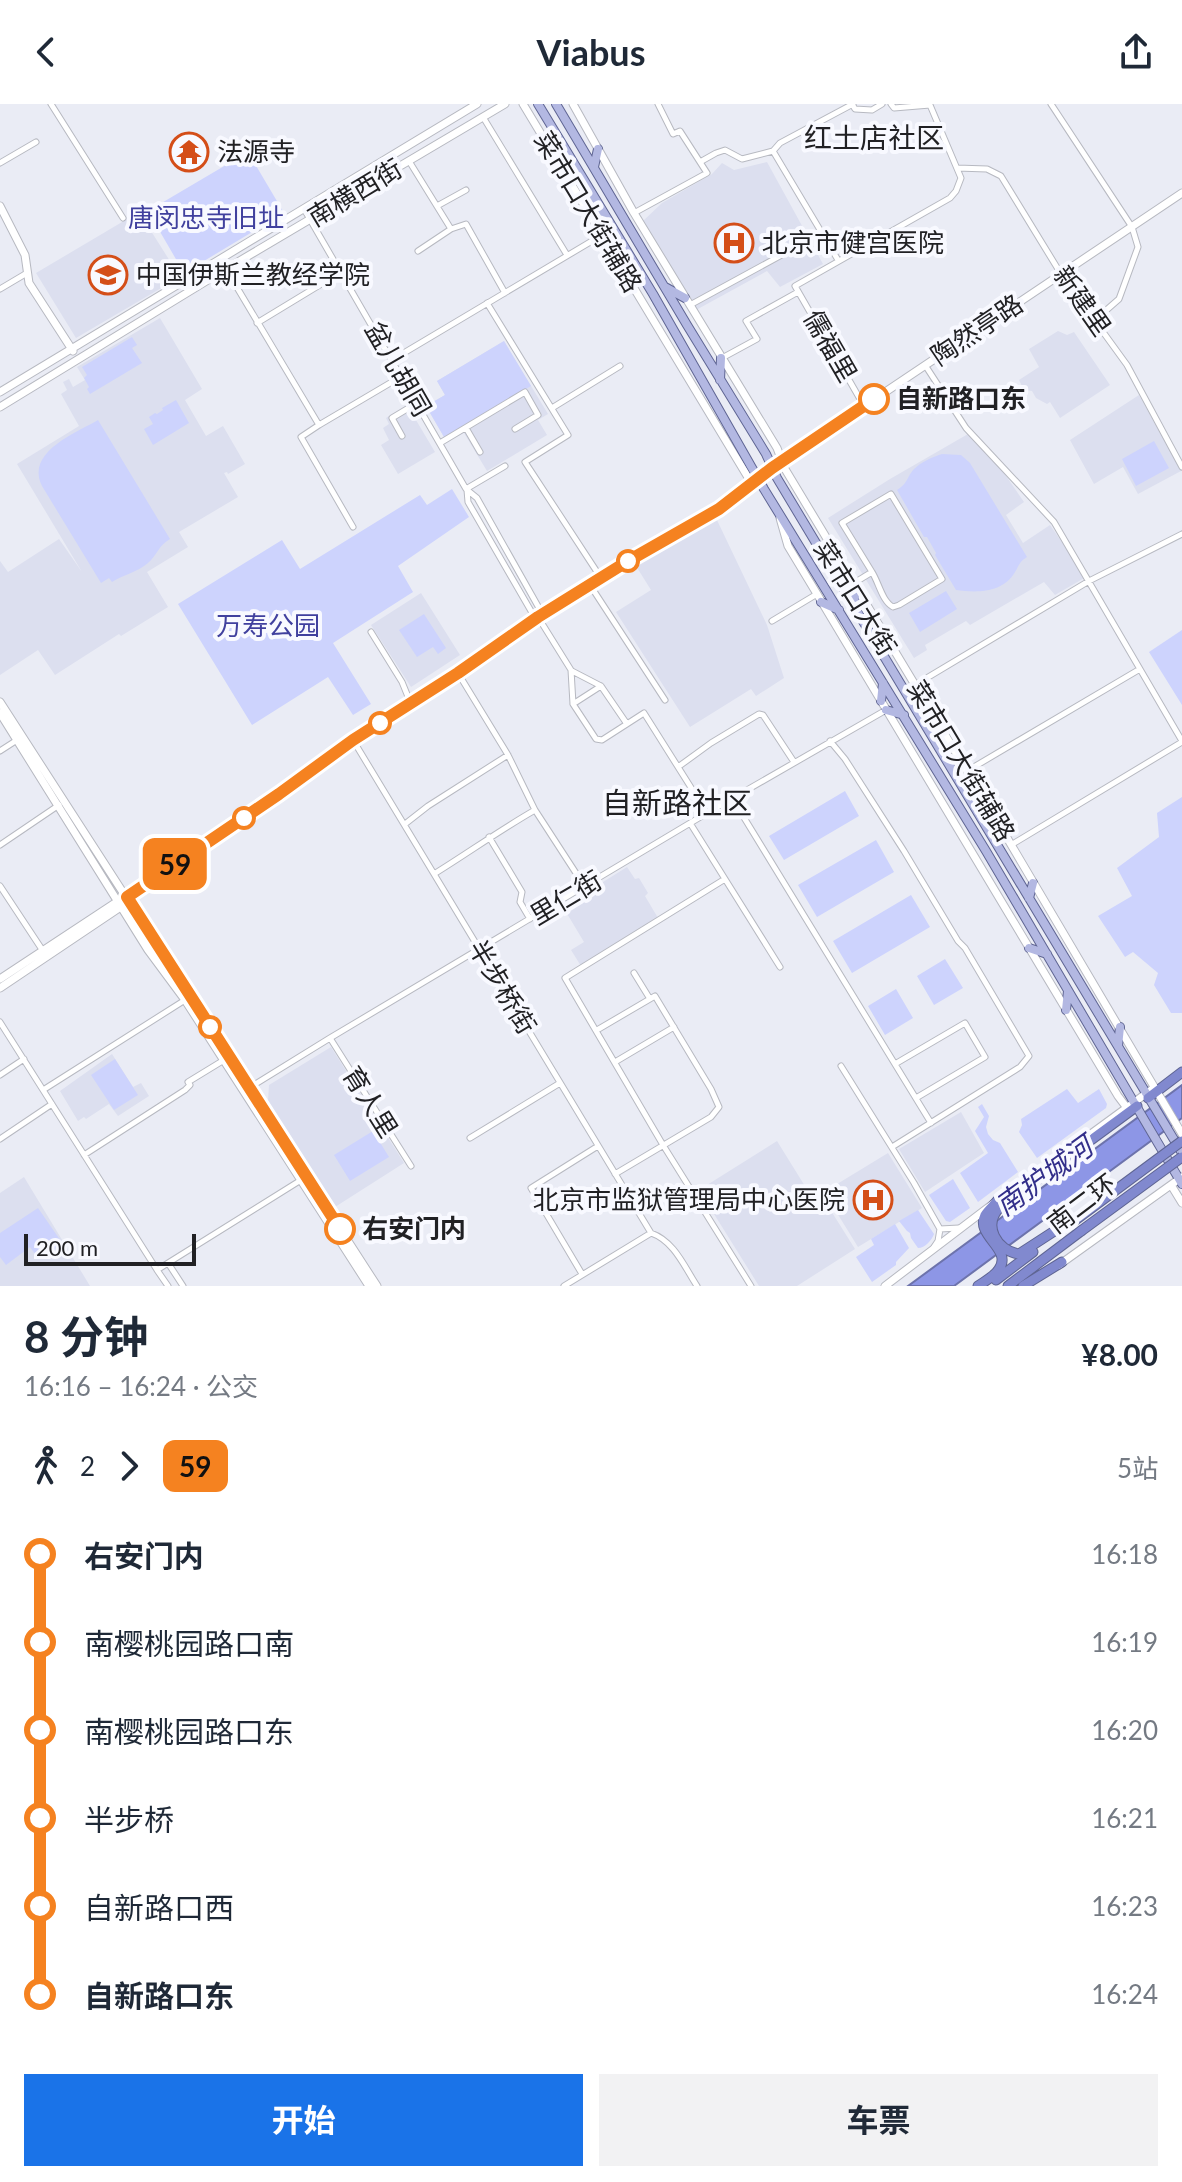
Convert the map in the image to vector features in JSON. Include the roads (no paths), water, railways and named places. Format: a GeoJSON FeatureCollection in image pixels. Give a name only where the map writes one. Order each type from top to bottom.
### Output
{"type":"FeatureCollection","features":[{"type":"Feature","properties":{"kind":"highway"},"geometry":{"type":"LineString","coordinates":[[1153,1095],[1182,1069]]}},
{"type":"Feature","properties":{"kind":"highway"},"geometry":{"type":"LineString","coordinates":[[987,1223],[1000,1207],[1135,1107]]}},
{"type":"Feature","properties":{"kind":"highway","name":"南二环"},"geometry":{"type":"LineString","coordinates":[[988,1286],[1178,1141]]}},
{"type":"Feature","properties":{"kind":"highway","name":"南二环"},"geometry":{"type":"LineString","coordinates":[[1008,1286],[1182,1155]]}},
{"type":"Feature","properties":{"kind":"highway"},"geometry":{"type":"LineString","coordinates":[[998,1200],[985,1216],[1006,1255]]}},
{"type":"Feature","properties":{"kind":"highway"},"geometry":{"type":"LineString","coordinates":[[1006,1255],[1024,1253],[1074,1221]]}},
{"type":"Feature","properties":{"kind":"highway"},"geometry":{"type":"LineString","coordinates":[[978,1286],[998,1271],[1006,1255]]}},
{"type":"Feature","properties":{"kind":"highway"},"geometry":{"type":"LineString","coordinates":[[1023,1286],[1062,1262]]}},
{"type":"Feature","properties":{"kind":"main road","name":"菜市口大街"},"geometry":{"type":"LineString","coordinates":[[538,104],[653,294],[755,481],[778,512],[904,715],[1181,1180]]}},
{"type":"Feature","properties":{"kind":"main road","name":"菜市口大街"},"geometry":{"type":"LineString","coordinates":[[556,104],[1117,1047],[1153,1095],[1178,1141],[1182,1155]]}},
{"type":"Feature","properties":{"kind":"main road"},"geometry":{"type":"LineString","coordinates":[[594,167],[598,149]]}},
{"type":"Feature","properties":{"kind":"main road"},"geometry":{"type":"LineString","coordinates":[[664,287],[687,302]]}},
{"type":"Feature","properties":{"kind":"main road"},"geometry":{"type":"LineString","coordinates":[[720,380],[721,358]]}},
{"type":"Feature","properties":{"kind":"main road"},"geometry":{"type":"LineString","coordinates":[[854,606],[855,584]]}},
{"type":"Feature","properties":{"kind":"main road"},"geometry":{"type":"LineString","coordinates":[[819,598],[839,610]]}},
{"type":"Feature","properties":{"kind":"main road"},"geometry":{"type":"LineString","coordinates":[[898,679],[915,686],[914,706]]}},
{"type":"Feature","properties":{"kind":"main road"},"geometry":{"type":"LineString","coordinates":[[883,683],[883,706],[904,715]]}},
{"type":"Feature","properties":{"kind":"main road"},"geometry":{"type":"LineString","coordinates":[[1029,898],[1033,883]]}},
{"type":"Feature","properties":{"kind":"main road"},"geometry":{"type":"LineString","coordinates":[[1029,948],[1047,955]]}},
{"type":"Feature","properties":{"kind":"main road"},"geometry":{"type":"LineString","coordinates":[[1066,1010],[1068,991]]}},
{"type":"Feature","properties":{"kind":"main road"},"geometry":{"type":"LineString","coordinates":[[1117,1047],[1120,1027]]}},
{"type":"Feature","properties":{"kind":"street"},"geometry":{"type":"LineString","coordinates":[[51,104],[123,218]]}},
{"type":"Feature","properties":{"kind":"street","name":"南横西街"},"geometry":{"type":"LineString","coordinates":[[0,392],[477,104]]}},
{"type":"Feature","properties":{"kind":"street","name":"南横西街"},"geometry":{"type":"LineString","coordinates":[[0,407],[505,104]]}},
{"type":"Feature","properties":{"kind":"street","name":"菜市口大街辅路"},"geometry":{"type":"LineString","coordinates":[[523,104],[755,481]]}},
{"type":"Feature","properties":{"kind":"street","name":"菜市口大街辅路"},"geometry":{"type":"LineString","coordinates":[[573,104],[634,213],[777,448],[781,462],[1120,1027],[1153,1095],[1182,1134]]}},
{"type":"Feature","properties":{"kind":"street"},"geometry":{"type":"LineString","coordinates":[[634,213],[707,173],[680,131],[673,134],[658,104]]}},
{"type":"Feature","properties":{"kind":"street"},"geometry":{"type":"LineString","coordinates":[[700,162],[725,150],[742,159],[773,151],[780,143],[852,104],[855,109],[872,110],[882,104]]}},
{"type":"Feature","properties":{"kind":"street"},"geometry":{"type":"LineString","coordinates":[[721,358],[757,339],[746,321],[838,260],[950,198],[956,191],[961,178],[930,105],[894,108],[891,104]]}},
{"type":"Feature","properties":{"kind":"street"},"geometry":{"type":"LineString","coordinates":[[1051,104],[1132,227],[1138,247],[1119,299],[1095,320]]}},
{"type":"Feature","properties":{"kind":"street"},"geometry":{"type":"LineString","coordinates":[[483,117],[567,255]]}},
{"type":"Feature","properties":{"kind":"street"},"geometry":{"type":"LineString","coordinates":[[0,163],[36,142]]}},
{"type":"Feature","properties":{"kind":"street"},"geometry":{"type":"LineString","coordinates":[[773,151],[838,260]]}},
{"type":"Feature","properties":{"kind":"street"},"geometry":{"type":"LineString","coordinates":[[409,161],[451,229]]}},
{"type":"Feature","properties":{"kind":"street","name":"新建里"},"geometry":{"type":"LineString","coordinates":[[957,168],[987,169],[1001,176],[1061,274],[1127,365],[1182,467]]}},
{"type":"Feature","properties":{"kind":"street"},"geometry":{"type":"LineString","coordinates":[[437,206],[466,190]]}},
{"type":"Feature","properties":{"kind":"street","name":"陶然亭路"},"geometry":{"type":"LineString","coordinates":[[127,897],[353,740],[538,617],[719,509],[772,468],[1182,193]]}},
{"type":"Feature","properties":{"kind":"street"},"geometry":{"type":"LineString","coordinates":[[0,206],[25,255],[29,283],[78,359]]}},
{"type":"Feature","properties":{"kind":"street","name":"盆儿胡同"},"geometry":{"type":"LineString","coordinates":[[304,209],[466,489],[477,498],[539,608],[538,617],[571,670]]}},
{"type":"Feature","properties":{"kind":"street"},"geometry":{"type":"LineString","coordinates":[[418,251],[451,229],[466,224],[505,293]]}},
{"type":"Feature","properties":{"kind":"street"},"geometry":{"type":"LineString","coordinates":[[392,360],[602,235]]}},
{"type":"Feature","properties":{"kind":"street"},"geometry":{"type":"LineString","coordinates":[[687,302],[789,251]]}},
{"type":"Feature","properties":{"kind":"street"},"geometry":{"type":"LineString","coordinates":[[226,269],[319,425]]}},
{"type":"Feature","properties":{"kind":"street"},"geometry":{"type":"LineString","coordinates":[[0,289],[28,272]]}},
{"type":"Feature","properties":{"kind":"street"},"geometry":{"type":"LineString","coordinates":[[257,323],[341,272]]}},
{"type":"Feature","properties":{"kind":"street","name":"儒福里"},"geometry":{"type":"LineString","coordinates":[[797,289],[864,406]]}},
{"type":"Feature","properties":{"kind":"street"},"geometry":{"type":"LineString","coordinates":[[487,303],[568,435],[525,462],[601,578]]}},
{"type":"Feature","properties":{"kind":"street"},"geometry":{"type":"LineString","coordinates":[[925,365],[966,428],[1054,522],[1182,742],[1011,845]]}},
{"type":"Feature","properties":{"kind":"street"},"geometry":{"type":"LineString","coordinates":[[552,408],[620,366]]}},
{"type":"Feature","properties":{"kind":"street"},"geometry":{"type":"LineString","coordinates":[[353,527],[301,437],[402,376]]}},
{"type":"Feature","properties":{"kind":"street"},"geometry":{"type":"LineString","coordinates":[[440,443],[525,392],[538,415],[515,429]]}},
{"type":"Feature","properties":{"kind":"street"},"geometry":{"type":"LineString","coordinates":[[402,436],[392,418],[417,403]]}},
{"type":"Feature","properties":{"kind":"street"},"geometry":{"type":"LineString","coordinates":[[466,428],[480,452]]}},
{"type":"Feature","properties":{"kind":"street"},"geometry":{"type":"LineString","coordinates":[[466,489],[505,466]]}},
{"type":"Feature","properties":{"kind":"street"},"geometry":{"type":"LineString","coordinates":[[891,494],[942,579],[893,607],[885,601],[872,572],[842,523],[891,494]]}},
{"type":"Feature","properties":{"kind":"street"},"geometry":{"type":"LineString","coordinates":[[778,512],[788,546],[883,706],[1066,1010],[1135,1107]]}},
{"type":"Feature","properties":{"kind":"street"},"geometry":{"type":"LineString","coordinates":[[915,686],[1089,581],[1182,534]]}},
{"type":"Feature","properties":{"kind":"street"},"geometry":{"type":"LineString","coordinates":[[855,584],[872,572]]}},
{"type":"Feature","properties":{"kind":"street"},"geometry":{"type":"LineString","coordinates":[[590,585],[665,700]]}},
{"type":"Feature","properties":{"kind":"street"},"geometry":{"type":"LineString","coordinates":[[772,621],[819,598]]}},
{"type":"Feature","properties":{"kind":"street"},"geometry":{"type":"LineString","coordinates":[[371,632],[402,682],[411,704]]}},
{"type":"Feature","properties":{"kind":"street"},"geometry":{"type":"LineString","coordinates":[[967,771],[1140,669]]}},
{"type":"Feature","properties":{"kind":"street"},"geometry":{"type":"LineString","coordinates":[[571,670],[601,686],[627,724]]}},
{"type":"Feature","properties":{"kind":"street"},"geometry":{"type":"LineString","coordinates":[[571,670],[573,704],[599,740],[644,713],[707,813]]}},
{"type":"Feature","properties":{"kind":"street"},"geometry":{"type":"LineString","coordinates":[[458,673],[508,755],[535,810],[585,887]]}},
{"type":"Feature","properties":{"kind":"street"},"geometry":{"type":"LineString","coordinates":[[573,704],[601,686]]}},
{"type":"Feature","properties":{"kind":"street"},"geometry":{"type":"LineString","coordinates":[[0,702],[148,950],[185,1000],[369,1286]]}},
{"type":"Feature","properties":{"kind":"street","name":"里仁街"},"geometry":{"type":"LineString","coordinates":[[249,1088],[830,741],[883,706]]}},
{"type":"Feature","properties":{"kind":"street"},"geometry":{"type":"LineString","coordinates":[[0,713],[127,897],[377,1286]]}},
{"type":"Feature","properties":{"kind":"street"},"geometry":{"type":"LineString","coordinates":[[678,767],[711,743],[761,714],[794,762]]}},
{"type":"Feature","properties":{"kind":"street"},"geometry":{"type":"LineString","coordinates":[[0,751],[20,738]]}},
{"type":"Feature","properties":{"kind":"street","name":"半步桥街"},"geometry":{"type":"LineString","coordinates":[[353,740],[651,1233],[663,1237],[670,1245],[697,1286]]}},
{"type":"Feature","properties":{"kind":"street"},"geometry":{"type":"LineString","coordinates":[[830,741],[904,851],[1029,1056],[1020,1067],[892,1147]]}},
{"type":"Feature","properties":{"kind":"street"},"geometry":{"type":"LineString","coordinates":[[405,824],[508,755]]}},
{"type":"Feature","properties":{"kind":"street"},"geometry":{"type":"LineString","coordinates":[[732,798],[931,1123]]}},
{"type":"Feature","properties":{"kind":"street"},"geometry":{"type":"LineString","coordinates":[[0,845],[59,805]]}},
{"type":"Feature","properties":{"kind":"street"},"geometry":{"type":"LineString","coordinates":[[434,874],[535,810]]}},
{"type":"Feature","properties":{"kind":"street"},"geometry":{"type":"LineString","coordinates":[[690,823],[780,967]]}},
{"type":"Feature","properties":{"kind":"street"},"geometry":{"type":"LineString","coordinates":[[489,837],[522,892],[520,902],[530,919]]}},
{"type":"Feature","properties":{"kind":"street"},"geometry":{"type":"LineString","coordinates":[[725,879],[565,978],[663,1145],[751,1286]]}},
{"type":"Feature","properties":{"kind":"street"},"geometry":{"type":"LineString","coordinates":[[0,886],[43,951]]}},
{"type":"Feature","properties":{"kind":"street"},"geometry":{"type":"LineString","coordinates":[[0,988],[127,897]]}},
{"type":"Feature","properties":{"kind":"street"},"geometry":{"type":"LineString","coordinates":[[0,979],[119,904]]}},
{"type":"Feature","properties":{"kind":"street"},"geometry":{"type":"LineString","coordinates":[[634,973],[650,999]]}},
{"type":"Feature","properties":{"kind":"street"},"geometry":{"type":"LineString","coordinates":[[597,1030],[655,996],[719,1107],[711,1117],[615,1174]]}},
{"type":"Feature","properties":{"kind":"street"},"geometry":{"type":"LineString","coordinates":[[43,1090],[185,1000]]}},
{"type":"Feature","properties":{"kind":"street"},"geometry":{"type":"LineString","coordinates":[[0,1022],[168,1286]]}},
{"type":"Feature","properties":{"kind":"street"},"geometry":{"type":"LineString","coordinates":[[895,1064],[965,1023],[985,1057],[916,1098]]}},
{"type":"Feature","properties":{"kind":"street"},"geometry":{"type":"LineString","coordinates":[[615,1062],[674,1027]]}},
{"type":"Feature","properties":{"kind":"street","name":"育人里"},"geometry":{"type":"LineString","coordinates":[[330,1038],[411,1166]]}},
{"type":"Feature","properties":{"kind":"street"},"geometry":{"type":"LineString","coordinates":[[0,1075],[24,1059]]}},
{"type":"Feature","properties":{"kind":"street"},"geometry":{"type":"LineString","coordinates":[[84,1155],[185,1090],[190,1085],[188,1082],[224,1060]]}},
{"type":"Feature","properties":{"kind":"street"},"geometry":{"type":"LineString","coordinates":[[841,1066],[940,1229],[936,1245],[922,1258]]}},
{"type":"Feature","properties":{"kind":"street"},"geometry":{"type":"LineString","coordinates":[[470,1138],[560,1083]]}},
{"type":"Feature","properties":{"kind":"street"},"geometry":{"type":"LineString","coordinates":[[885,1286],[998,1200],[1153,1095]]}},
{"type":"Feature","properties":{"kind":"street"},"geometry":{"type":"LineString","coordinates":[[0,1139],[52,1104]]}},
{"type":"Feature","properties":{"kind":"street"},"geometry":{"type":"LineString","coordinates":[[582,1274],[531,1188],[598,1146]]}},
{"type":"Feature","properties":{"kind":"street"},"geometry":{"type":"LineString","coordinates":[[157,1270],[301,1180]]}},
{"type":"Feature","properties":{"kind":"street"},"geometry":{"type":"LineString","coordinates":[[1032,1286],[1181,1180]]}},
{"type":"Feature","properties":{"kind":"street"},"geometry":{"type":"LineString","coordinates":[[1171,1185],[1182,1203]]}},
{"type":"Feature","properties":{"kind":"street"},"geometry":{"type":"LineString","coordinates":[[940,1229],[963,1227]]}},
{"type":"Feature","properties":{"kind":"street"},"geometry":{"type":"LineString","coordinates":[[564,1286],[651,1233]]}},
{"type":"Feature","properties":{"kind":"street"},"geometry":{"type":"LineString","coordinates":[[168,1263],[183,1286]]}},
{"type":"Feature","properties":{"kind":"water","name":"南护城河"},"geometry":{"type":"Polygon","coordinates":[[[1182,1085],[1182,1118],[954,1286],[908,1286],[1182,1085]]]}},
{"type":"Feature","properties":{"kind":"place","name":"法源寺"},"geometry":{"type":"Point","coordinates":[189,152]}},
{"type":"Feature","properties":{"kind":"place","name":"北京市健宫医院"},"geometry":{"type":"Point","coordinates":[734,243]}},
{"type":"Feature","properties":{"kind":"place","name":"中国伊斯兰教经学院"},"geometry":{"type":"Point","coordinates":[108,275]}},
{"type":"Feature","properties":{"kind":"place","name":"自新路口东"},"geometry":{"type":"Point","coordinates":[874,399]}},
{"type":"Feature","properties":{"kind":"place","name":"北京市监狱管理局中心医院"},"geometry":{"type":"Point","coordinates":[873,1200]}},
{"type":"Feature","properties":{"kind":"place","name":"右安门内"},"geometry":{"type":"Point","coordinates":[340,1229]}},
{"type":"Feature","properties":{"kind":"district","name":"红土店社区"},"geometry":{"type":"Point","coordinates":[874,138]}},
{"type":"Feature","properties":{"kind":"district","name":"自新路社区"},"geometry":{"type":"Point","coordinates":[677,804]}},
{"type":"Feature","properties":{"kind":"park label","name":"唐闵忠寺旧址"},"geometry":{"type":"Point","coordinates":[206,218]}},
{"type":"Feature","properties":{"kind":"park label","name":"万寿公园"},"geometry":{"type":"Point","coordinates":[268,626]}}]}
